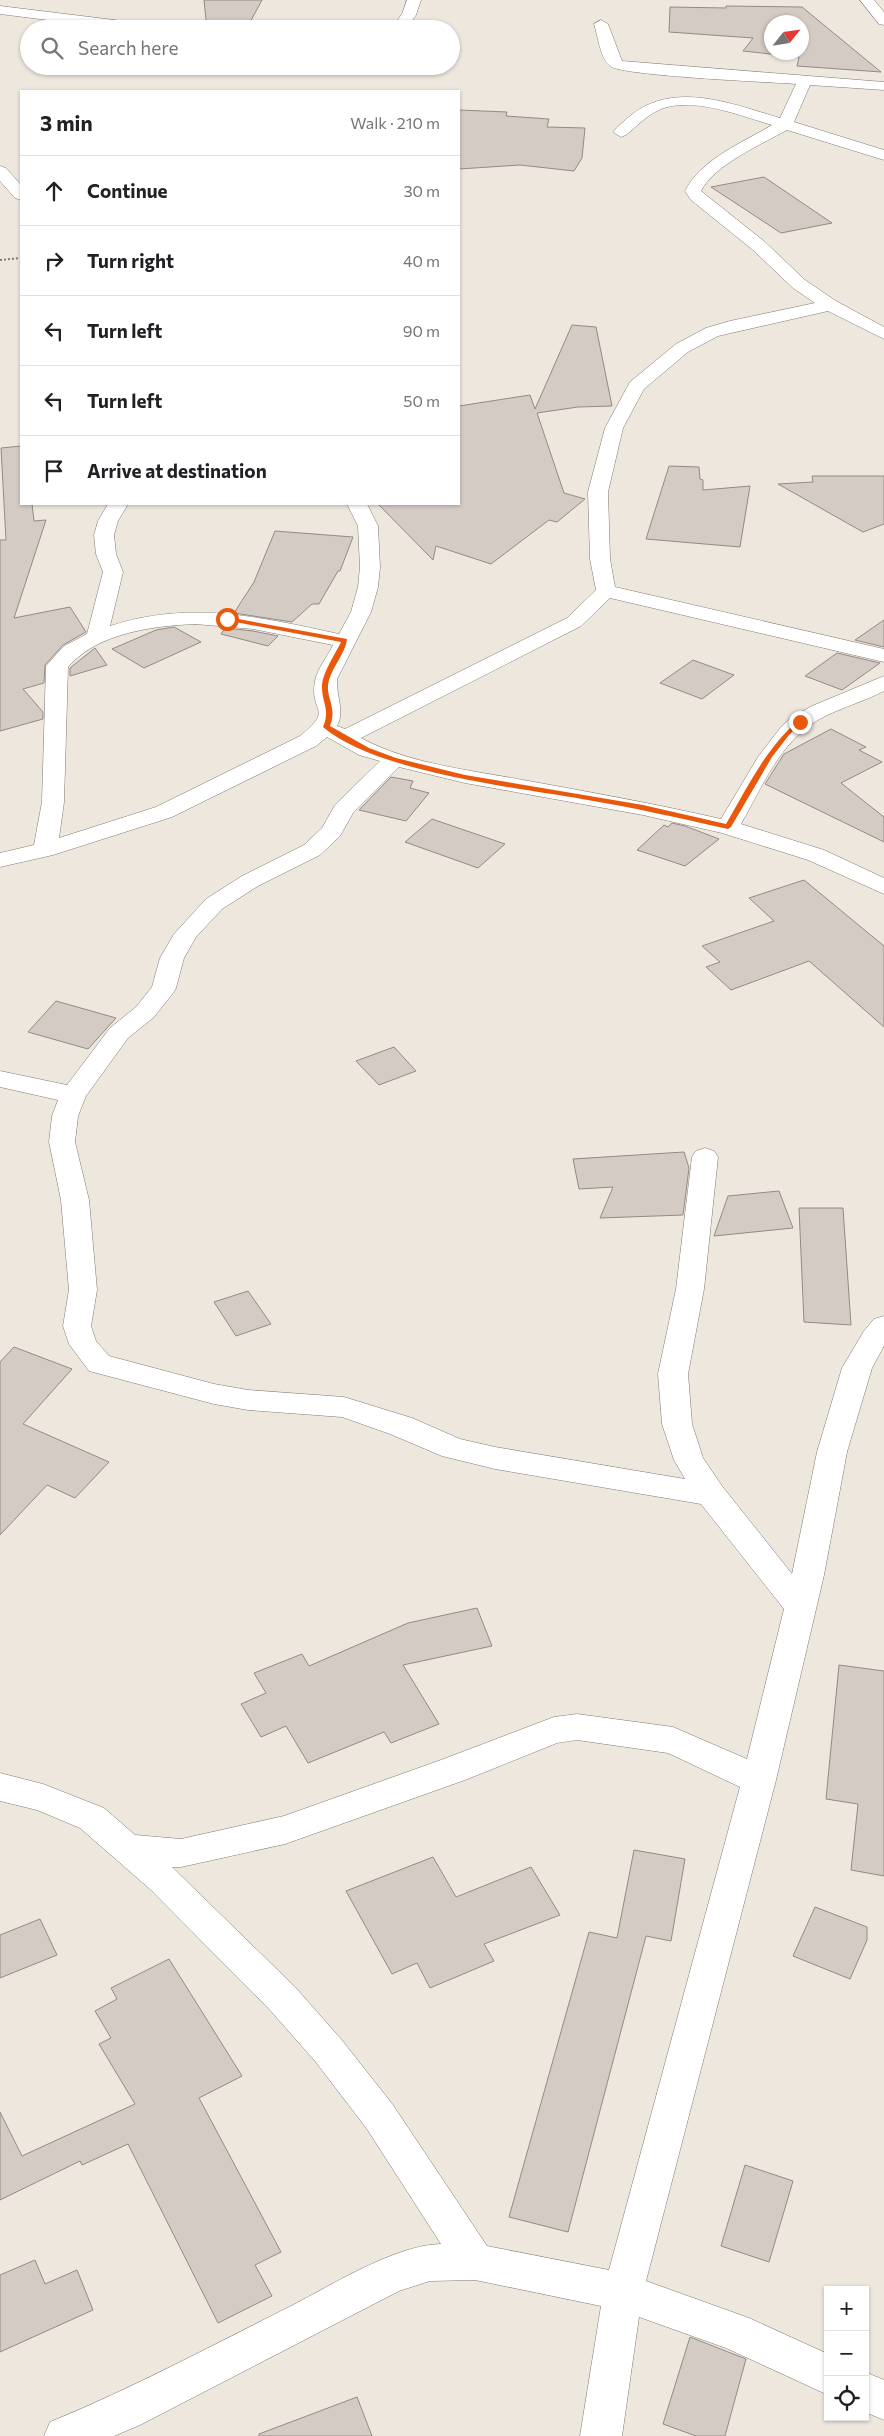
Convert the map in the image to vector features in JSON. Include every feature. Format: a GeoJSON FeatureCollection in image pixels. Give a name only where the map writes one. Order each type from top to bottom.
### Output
{"type":"FeatureCollection","features":[{"type":"Feature","properties":{"kind":"street"},"geometry":{"type":"LineString","coordinates":[[405,20],[409,15],[414,0]]}},
{"type":"Feature","properties":{"kind":"street"},"geometry":{"type":"LineString","coordinates":[[867,0],[884,21]]}},
{"type":"Feature","properties":{"kind":"street"},"geometry":{"type":"LineString","coordinates":[[0,10],[82,20]]}},
{"type":"Feature","properties":{"kind":"street"},"geometry":{"type":"LineString","coordinates":[[601,24],[612,60],[617,65],[643,69],[884,86]]}},
{"type":"Feature","properties":{"kind":"street"},"geometry":{"type":"LineString","coordinates":[[805,81],[785,124],[712,168],[698,181],[693,191],[696,197],[759,246],[800,284],[830,305],[884,334]]}},
{"type":"Feature","properties":{"kind":"street"},"geometry":{"type":"LineString","coordinates":[[621,132],[641,114],[656,106],[669,102],[708,104],[785,124],[884,155]]}},
{"type":"Feature","properties":{"kind":"street"},"geometry":{"type":"LineString","coordinates":[[0,171],[20,194]]}},
{"type":"Feature","properties":{"kind":"street"},"geometry":{"type":"LineString","coordinates":[[606,590],[600,558],[598,492],[614,428],[636,386],[682,348],[712,332],[730,326],[830,305]]}},
{"type":"Feature","properties":{"kind":"street"},"geometry":{"type":"LineString","coordinates":[[97,638],[113,572],[106,554],[104,535],[108,521],[117,505]]}},
{"type":"Feature","properties":{"kind":"street"},"geometry":{"type":"LineString","coordinates":[[358,505],[368,526],[370,567],[368,587],[361,612],[344,641],[326,679],[325,688],[335,733],[367,750],[394,759],[465,776],[643,808],[728,827],[816,855],[884,886]]}},
{"type":"Feature","properties":{"kind":"street"},"geometry":{"type":"LineString","coordinates":[[606,590],[706,615],[790,631],[884,656]]}},
{"type":"Feature","properties":{"kind":"street"},"geometry":{"type":"LineString","coordinates":[[0,860],[45,850],[164,812],[308,741],[335,733],[574,622],[606,590]]}},
{"type":"Feature","properties":{"kind":"street"},"geometry":{"type":"LineString","coordinates":[[45,850],[53,802],[57,666],[65,655],[75,647],[131,626],[176,617],[192,616],[227,619],[344,641]]}},
{"type":"Feature","properties":{"kind":"street"},"geometry":{"type":"LineString","coordinates":[[728,827],[770,756],[787,734],[813,714],[872,690],[884,682]]}},
{"type":"Feature","properties":{"kind":"street"},"geometry":{"type":"LineString","coordinates":[[394,759],[343,810],[332,831],[312,850],[250,881],[214,904],[186,934],[172,958],[164,988],[145,1012],[119,1033],[73,1095],[64,1116],[62,1142],[75,1200],[84,1290],[77,1326],[83,1344],[100,1364],[214,1394],[248,1400],[344,1407],[401,1426],[453,1448],[495,1458],[711,1494]]}},
{"type":"Feature","properties":{"kind":"street"},"geometry":{"type":"LineString","coordinates":[[0,1079],[73,1095]]}},
{"type":"Feature","properties":{"kind":"street"},"geometry":{"type":"LineString","coordinates":[[705,1157],[690,1289],[673,1374],[677,1424],[690,1460],[711,1494],[800,1606]]}},
{"type":"Feature","properties":{"kind":"street"},"geometry":{"type":"LineString","coordinates":[[601,2436],[623,2292],[759,1780],[800,1606],[832,1452],[857,1368],[874,1338],[884,1326]]}},
{"type":"Feature","properties":{"kind":"street"},"geometry":{"type":"LineString","coordinates":[[129,1849],[181,1853],[218,1847],[285,1830],[436,1777],[554,1730],[577,1726],[673,1740],[759,1780]]}},
{"type":"Feature","properties":{"kind":"street"},"geometry":{"type":"LineString","coordinates":[[0,1787],[43,1798],[92,1818],[163,1880],[282,1998],[328,2050],[380,2117],[476,2262]]}},
{"type":"Feature","properties":{"kind":"street"},"geometry":{"type":"LineString","coordinates":[[65,2436],[126,2411],[390,2276],[430,2263],[476,2262],[623,2292],[735,2332],[824,2372]]}},
{"type":"Feature","properties":{"kind":"street"},"geometry":{"type":"LineString","coordinates":[[869,2394],[884,2400]]}},
{"type":"Feature","properties":{"kind":"path"},"geometry":{"type":"LineString","coordinates":[[0,260],[20,258]]}},
{"type":"Feature","properties":{"kind":"building"},"geometry":{"type":"Polygon","coordinates":[[[204,0],[262,0],[251,20],[206,20],[204,0]]]}},
{"type":"Feature","properties":{"kind":"building"},"geometry":{"type":"Polygon","coordinates":[[[670,7],[802,7],[881,72],[797,66],[798,60],[809,60],[809,15],[764,15],[764,53],[743,51],[753,38],[669,32],[670,7]]]}},
{"type":"Feature","properties":{"kind":"building"},"geometry":{"type":"Polygon","coordinates":[[[460,110],[507,112],[506,116],[549,119],[547,127],[585,128],[582,158],[574,171],[520,165],[460,169],[460,110]]]}},
{"type":"Feature","properties":{"kind":"building"},"geometry":{"type":"Polygon","coordinates":[[[764,177],[832,223],[781,233],[711,187],[764,177]]]}},
{"type":"Feature","properties":{"kind":"building"},"geometry":{"type":"Polygon","coordinates":[[[572,325],[596,327],[612,406],[578,407],[537,413],[564,493],[585,499],[557,522],[549,520],[491,564],[436,546],[433,560],[379,505],[460,505],[460,406],[530,395],[535,409],[572,325]]]}},
{"type":"Feature","properties":{"kind":"building"},"geometry":{"type":"Polygon","coordinates":[[[20,446],[20,505],[32,505],[34,521],[46,520],[14,618],[70,607],[86,632],[63,645],[45,665],[44,683],[23,689],[43,712],[43,719],[0,731],[0,540],[6,540],[1,448],[20,446]]]}},
{"type":"Feature","properties":{"kind":"building"},"geometry":{"type":"Polygon","coordinates":[[[669,466],[699,467],[700,479],[703,480],[703,490],[750,486],[740,547],[646,539],[669,466]]]}},
{"type":"Feature","properties":{"kind":"building"},"geometry":{"type":"Polygon","coordinates":[[[812,476],[884,476],[884,524],[863,532],[778,484],[813,482],[812,476]]]}},
{"type":"Feature","properties":{"kind":"building"},"geometry":{"type":"Polygon","coordinates":[[[275,531],[353,537],[340,571],[338,571],[319,604],[312,604],[292,622],[234,613],[254,582],[275,531]]]}},
{"type":"Feature","properties":{"kind":"building"},"geometry":{"type":"Polygon","coordinates":[[[884,620],[884,647],[855,640],[884,620]]]}},
{"type":"Feature","properties":{"kind":"building"},"geometry":{"type":"Polygon","coordinates":[[[174,627],[201,642],[144,668],[112,649],[156,630],[174,627]]]}},
{"type":"Feature","properties":{"kind":"building"},"geometry":{"type":"Polygon","coordinates":[[[225,628],[278,636],[268,646],[221,634],[225,628]]]}},
{"type":"Feature","properties":{"kind":"building"},"geometry":{"type":"Polygon","coordinates":[[[95,648],[107,665],[70,676],[70,668],[95,648]]]}},
{"type":"Feature","properties":{"kind":"building"},"geometry":{"type":"Polygon","coordinates":[[[837,653],[880,663],[842,690],[805,676],[837,653]]]}},
{"type":"Feature","properties":{"kind":"building"},"geometry":{"type":"Polygon","coordinates":[[[693,660],[734,675],[702,699],[660,683],[693,660]]]}},
{"type":"Feature","properties":{"kind":"building"},"geometry":{"type":"Polygon","coordinates":[[[831,729],[866,747],[859,750],[882,762],[841,783],[884,817],[884,842],[765,784],[784,754],[831,729]]]}},
{"type":"Feature","properties":{"kind":"building"},"geometry":{"type":"Polygon","coordinates":[[[391,777],[413,781],[410,788],[429,793],[406,821],[359,810],[391,777]]]}},
{"type":"Feature","properties":{"kind":"building"},"geometry":{"type":"Polygon","coordinates":[[[432,819],[505,844],[478,868],[405,842],[432,819]]]}},
{"type":"Feature","properties":{"kind":"building"},"geometry":{"type":"Polygon","coordinates":[[[672,823],[719,839],[685,866],[637,850],[664,825],[668,827],[672,823]]]}},
{"type":"Feature","properties":{"kind":"building"},"geometry":{"type":"Polygon","coordinates":[[[804,880],[884,946],[884,1027],[809,961],[731,990],[706,967],[720,962],[702,946],[774,921],[749,898],[804,880]]]}},
{"type":"Feature","properties":{"kind":"building"},"geometry":{"type":"Polygon","coordinates":[[[56,1001],[116,1018],[88,1049],[28,1032],[56,1001]]]}},
{"type":"Feature","properties":{"kind":"building"},"geometry":{"type":"Polygon","coordinates":[[[394,1047],[416,1071],[379,1085],[356,1061],[394,1047]]]}},
{"type":"Feature","properties":{"kind":"building"},"geometry":{"type":"Polygon","coordinates":[[[684,1152],[689,1168],[683,1215],[600,1218],[613,1187],[579,1189],[573,1159],[684,1152]]]}},
{"type":"Feature","properties":{"kind":"building"},"geometry":{"type":"Polygon","coordinates":[[[779,1191],[793,1228],[714,1236],[728,1196],[779,1191]]]}},
{"type":"Feature","properties":{"kind":"building"},"geometry":{"type":"Polygon","coordinates":[[[799,1208],[843,1208],[851,1325],[804,1322],[799,1208]]]}},
{"type":"Feature","properties":{"kind":"building"},"geometry":{"type":"Polygon","coordinates":[[[248,1291],[271,1324],[236,1336],[214,1302],[248,1291]]]}},
{"type":"Feature","properties":{"kind":"building"},"geometry":{"type":"Polygon","coordinates":[[[14,1347],[72,1369],[23,1424],[109,1462],[75,1498],[47,1485],[0,1535],[0,1362],[14,1347]]]}},
{"type":"Feature","properties":{"kind":"building"},"geometry":{"type":"Polygon","coordinates":[[[477,1608],[492,1646],[403,1665],[439,1724],[391,1743],[384,1732],[308,1763],[286,1726],[261,1737],[241,1704],[266,1693],[254,1673],[302,1654],[309,1666],[408,1623],[477,1608]]]}},
{"type":"Feature","properties":{"kind":"building"},"geometry":{"type":"Polygon","coordinates":[[[839,1665],[884,1671],[884,1876],[851,1870],[858,1804],[826,1799],[839,1665]]]}},
{"type":"Feature","properties":{"kind":"building"},"geometry":{"type":"Polygon","coordinates":[[[634,1850],[685,1859],[671,1941],[646,1936],[568,2232],[509,2217],[589,1932],[617,1938],[634,1850]]]}},
{"type":"Feature","properties":{"kind":"building"},"geometry":{"type":"Polygon","coordinates":[[[433,1857],[456,1897],[531,1867],[560,1915],[484,1944],[494,1961],[430,1988],[417,1963],[392,1974],[346,1891],[433,1857]]]}},
{"type":"Feature","properties":{"kind":"building"},"geometry":{"type":"Polygon","coordinates":[[[815,1907],[867,1927],[867,1940],[850,1979],[793,1956],[815,1907]]]}},
{"type":"Feature","properties":{"kind":"building"},"geometry":{"type":"Polygon","coordinates":[[[40,1919],[57,1955],[0,1978],[0,1935],[40,1919]]]}},
{"type":"Feature","properties":{"kind":"building"},"geometry":{"type":"Polygon","coordinates":[[[169,1959],[242,2076],[199,2098],[281,2252],[255,2265],[272,2296],[218,2323],[128,2144],[82,2165],[80,2161],[0,2200],[0,2112],[22,2156],[135,2104],[99,2044],[111,2038],[95,2011],[117,1999],[111,1988],[169,1959]]]}},
{"type":"Feature","properties":{"kind":"building"},"geometry":{"type":"Polygon","coordinates":[[[745,2165],[793,2181],[769,2262],[721,2246],[745,2165]]]}},
{"type":"Feature","properties":{"kind":"building"},"geometry":{"type":"Polygon","coordinates":[[[35,2260],[45,2284],[77,2270],[93,2310],[0,2352],[0,2275],[35,2260]]]}},
{"type":"Feature","properties":{"kind":"building"},"geometry":{"type":"Polygon","coordinates":[[[690,2337],[746,2359],[725,2436],[696,2436],[663,2424],[690,2337]]]}},
{"type":"Feature","properties":{"kind":"building"},"geometry":{"type":"Polygon","coordinates":[[[357,2397],[372,2436],[259,2436],[259,2434],[357,2397]]]}},
{"type":"Feature","properties":{"kind":"route"},"geometry":{"type":"LineString","coordinates":[[227,619],[344,641],[326,679],[325,688],[331,716],[327,727],[367,750],[394,759],[465,776],[643,808],[728,827],[770,756],[787,734],[800,722]]}}]}
